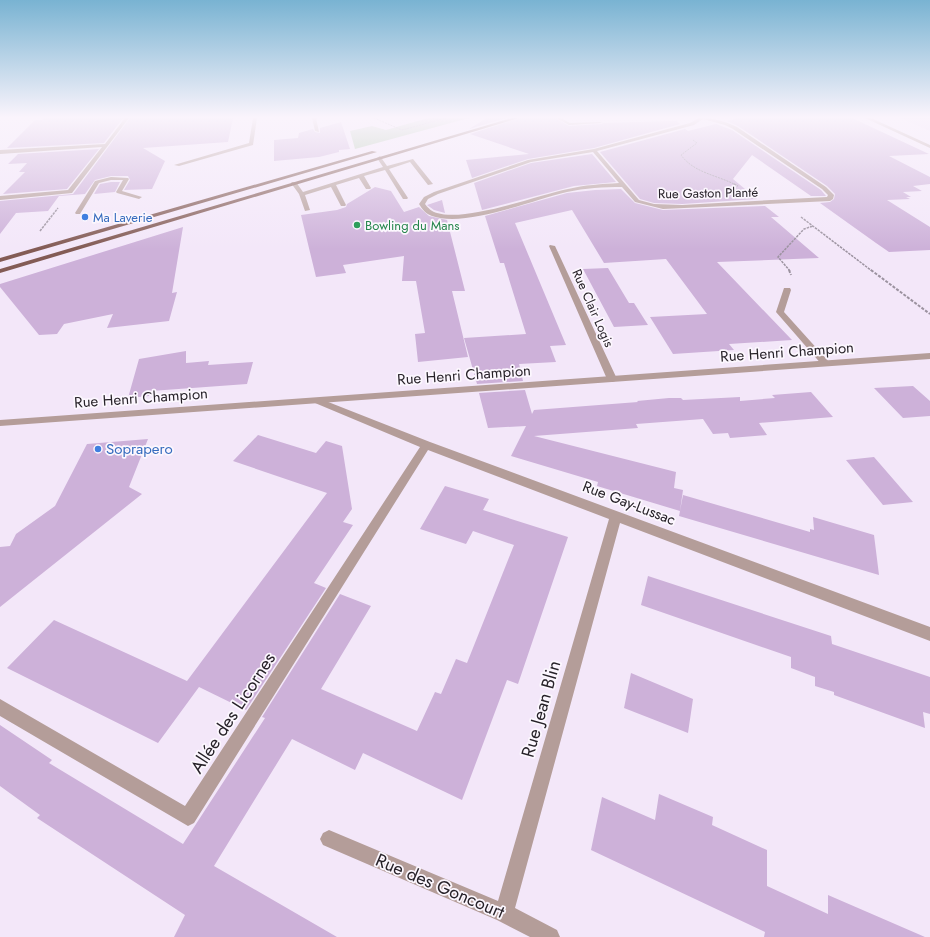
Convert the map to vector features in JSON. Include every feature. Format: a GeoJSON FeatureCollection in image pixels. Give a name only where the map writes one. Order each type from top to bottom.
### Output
{"type":"FeatureCollection","features":[{"type":"Feature","properties":{"kind":"main road"},"geometry":{"type":"LineString","coordinates":[[0,260],[341,162]]}},
{"type":"Feature","properties":{"kind":"main road"},"geometry":{"type":"LineString","coordinates":[[0,271],[367,162]]}},
{"type":"Feature","properties":{"kind":"street"},"geometry":{"type":"LineString","coordinates":[[0,198],[70,192],[93,162]]}},
{"type":"Feature","properties":{"kind":"street"},"geometry":{"type":"LineString","coordinates":[[177,165],[189,162]]}},
{"type":"Feature","properties":{"kind":"street"},"geometry":{"type":"LineString","coordinates":[[382,162],[405,198]]}},
{"type":"Feature","properties":{"kind":"street"},"geometry":{"type":"LineString","coordinates":[[302,194],[406,162]]}},
{"type":"Feature","properties":{"kind":"street"},"geometry":{"type":"LineString","coordinates":[[412,162],[430,184]]}},
{"type":"Feature","properties":{"kind":"street"},"geometry":{"type":"LineString","coordinates":[[528,162],[436,193],[426,198],[422,204],[426,210],[435,215],[446,217],[459,216],[490,211],[589,186],[624,185]]}},
{"type":"Feature","properties":{"kind":"street","name":"Rue Gaston Planté"},"geometry":{"type":"LineString","coordinates":[[604,162],[637,200],[646,205],[665,207],[753,204],[830,199],[831,195],[824,188],[785,162]]}},
{"type":"Feature","properties":{"kind":"street"},"geometry":{"type":"LineString","coordinates":[[361,176],[368,188]]}},
{"type":"Feature","properties":{"kind":"street"},"geometry":{"type":"LineString","coordinates":[[78,214],[97,182],[106,179],[126,179],[119,192],[139,197]]}},
{"type":"Feature","properties":{"kind":"street"},"geometry":{"type":"LineString","coordinates":[[294,183],[302,194],[307,210]]}},
{"type":"Feature","properties":{"kind":"street"},"geometry":{"type":"LineString","coordinates":[[332,184],[342,205]]}},
{"type":"Feature","properties":{"kind":"street","name":"Rue Clair Logis"},"geometry":{"type":"LineString","coordinates":[[552,246],[612,379]]}},
{"type":"Feature","properties":{"kind":"street"},"geometry":{"type":"LineString","coordinates":[[787,290],[780,312],[826,364]]}},
{"type":"Feature","properties":{"kind":"street","name":"Rue Henri Champion"},"geometry":{"type":"LineString","coordinates":[[0,424],[930,356]]}},
{"type":"Feature","properties":{"kind":"street","name":"Rue Gay-Lussac"},"geometry":{"type":"LineString","coordinates":[[318,400],[426,445],[930,634]]}},
{"type":"Feature","properties":{"kind":"street","name":"Allée des Licornes"},"geometry":{"type":"LineString","coordinates":[[0,707],[188,817],[426,445]]}},
{"type":"Feature","properties":{"kind":"street","name":"Rue Jean Blin"},"geometry":{"type":"LineString","coordinates":[[504,913],[616,516]]}},
{"type":"Feature","properties":{"kind":"street","name":"Rue des Goncourt"},"geometry":{"type":"LineString","coordinates":[[329,839],[504,913],[550,937]]}},
{"type":"Feature","properties":{"kind":"path"},"geometry":{"type":"LineString","coordinates":[[685,162],[692,167],[735,184],[750,194],[753,204]]}},
{"type":"Feature","properties":{"kind":"path"},"geometry":{"type":"LineString","coordinates":[[31,251],[29,246],[70,192]]}},
{"type":"Feature","properties":{"kind":"path"},"geometry":{"type":"LineString","coordinates":[[779,202],[814,226],[930,314]]}},
{"type":"Feature","properties":{"kind":"path"},"geometry":{"type":"LineString","coordinates":[[787,290],[791,272],[778,257],[804,229],[814,226]]}},
{"type":"Feature","properties":{"kind":"building"},"geometry":{"type":"Polygon","coordinates":[[[10,162],[89,162],[67,189],[3,194],[25,172],[19,172],[27,163],[8,164],[10,162]]]}},
{"type":"Feature","properties":{"kind":"building"},"geometry":{"type":"Polygon","coordinates":[[[97,162],[165,162],[152,189],[124,190],[130,180],[128,176],[111,176],[95,180],[85,194],[59,196],[48,211],[16,213],[0,234],[0,201],[73,194],[97,162]]]}},
{"type":"Feature","properties":{"kind":"building"},"geometry":{"type":"Polygon","coordinates":[[[467,162],[520,162],[472,178],[467,162]]]}},
{"type":"Feature","properties":{"kind":"building"},"geometry":{"type":"Polygon","coordinates":[[[599,162],[616,182],[574,186],[482,210],[474,183],[531,163],[599,162]]]}},
{"type":"Feature","properties":{"kind":"building"},"geometry":{"type":"Polygon","coordinates":[[[608,162],[747,162],[733,179],[757,199],[682,204],[654,203],[640,199],[608,162]]]}},
{"type":"Feature","properties":{"kind":"building"},"geometry":{"type":"Polygon","coordinates":[[[762,162],[779,162],[821,190],[826,196],[811,196],[762,162]]]}},
{"type":"Feature","properties":{"kind":"building"},"geometry":{"type":"Polygon","coordinates":[[[791,162],[900,162],[930,177],[930,184],[913,186],[922,191],[903,192],[911,197],[906,197],[910,199],[887,200],[930,227],[930,250],[889,252],[820,203],[830,202],[834,199],[835,194],[827,186],[791,162]]]}},
{"type":"Feature","properties":{"kind":"building"},"geometry":{"type":"Polygon","coordinates":[[[120,182],[115,192],[94,194],[100,184],[120,182]]]}},
{"type":"Feature","properties":{"kind":"building"},"geometry":{"type":"Polygon","coordinates":[[[375,187],[391,191],[404,212],[419,207],[429,216],[447,220],[465,291],[452,291],[468,357],[418,362],[415,334],[425,333],[416,281],[402,281],[404,256],[343,265],[346,273],[316,277],[301,215],[337,210],[346,207],[347,204],[375,187]]]}},
{"type":"Feature","properties":{"kind":"building"},"geometry":{"type":"Polygon","coordinates":[[[621,189],[635,203],[663,210],[765,206],[779,217],[771,217],[819,258],[717,262],[792,340],[729,344],[734,350],[673,354],[650,317],[707,314],[666,259],[604,263],[572,210],[515,223],[566,345],[550,346],[556,362],[519,364],[523,381],[477,384],[464,338],[526,334],[504,263],[500,263],[485,216],[567,193],[621,189]]]}},
{"type":"Feature","properties":{"kind":"building"},"geometry":{"type":"Polygon","coordinates":[[[442,200],[445,213],[434,210],[427,205],[442,200]]]}},
{"type":"Feature","properties":{"kind":"building"},"geometry":{"type":"Polygon","coordinates":[[[183,227],[172,293],[177,292],[169,321],[107,328],[113,314],[64,324],[57,334],[39,335],[0,287],[0,284],[183,227]]]}},
{"type":"Feature","properties":{"kind":"building"},"geometry":{"type":"Polygon","coordinates":[[[608,268],[629,303],[634,303],[648,325],[614,327],[583,269],[608,268]]]}},
{"type":"Feature","properties":{"kind":"building"},"geometry":{"type":"Polygon","coordinates":[[[186,351],[186,363],[209,361],[208,365],[253,362],[247,384],[151,391],[149,396],[128,398],[139,359],[186,351]]]}},
{"type":"Feature","properties":{"kind":"building"},"geometry":{"type":"Polygon","coordinates":[[[913,386],[930,401],[930,416],[903,418],[874,388],[913,386]]]}},
{"type":"Feature","properties":{"kind":"building"},"geometry":{"type":"Polygon","coordinates":[[[525,390],[532,414],[534,410],[638,402],[637,401],[669,398],[681,398],[683,400],[740,397],[740,401],[775,398],[772,395],[811,392],[833,417],[759,423],[767,435],[730,438],[728,433],[713,434],[703,419],[636,424],[638,428],[534,436],[676,472],[674,488],[683,490],[680,511],[597,486],[598,482],[511,456],[526,426],[488,428],[479,393],[525,390]]]}},
{"type":"Feature","properties":{"kind":"building"},"geometry":{"type":"Polygon","coordinates":[[[258,435],[316,453],[326,441],[342,446],[352,509],[343,522],[353,525],[314,583],[326,588],[246,710],[199,687],[158,743],[7,668],[54,620],[187,681],[327,493],[233,461],[258,435]]]}},
{"type":"Feature","properties":{"kind":"building"},"geometry":{"type":"Polygon","coordinates":[[[148,439],[129,487],[142,494],[0,607],[0,547],[10,546],[16,534],[55,506],[87,444],[148,439]]]}},
{"type":"Feature","properties":{"kind":"building"},"geometry":{"type":"Polygon","coordinates":[[[874,457],[913,502],[883,505],[846,460],[874,457]]]}},
{"type":"Feature","properties":{"kind":"building"},"geometry":{"type":"Polygon","coordinates":[[[445,486],[489,499],[483,510],[568,537],[518,684],[507,680],[462,800],[363,753],[355,770],[292,739],[214,866],[337,937],[174,937],[185,915],[37,818],[40,815],[0,786],[0,725],[52,760],[49,763],[183,844],[265,718],[262,717],[340,594],[371,606],[321,689],[417,731],[435,692],[441,694],[456,659],[467,663],[514,545],[473,531],[466,544],[420,529],[445,486]]]}},
{"type":"Feature","properties":{"kind":"building"},"geometry":{"type":"Polygon","coordinates":[[[683,495],[810,532],[810,529],[814,530],[813,517],[874,535],[879,575],[679,516],[683,495]]]}},
{"type":"Feature","properties":{"kind":"building"},"geometry":{"type":"Polygon","coordinates":[[[648,576],[831,636],[832,644],[930,677],[930,714],[923,712],[925,728],[834,695],[834,692],[815,686],[815,677],[791,668],[791,657],[641,605],[648,576]]]}},
{"type":"Feature","properties":{"kind":"building"},"geometry":{"type":"Polygon","coordinates":[[[631,673],[693,699],[688,733],[624,708],[631,673]]]}},
{"type":"Feature","properties":{"kind":"building"},"geometry":{"type":"Polygon","coordinates":[[[659,794],[713,817],[712,825],[767,850],[767,886],[828,914],[828,895],[925,937],[764,937],[765,932],[591,850],[602,797],[655,820],[659,794]]]}},
{"type":"Feature","properties":{"kind":"place","name":"Ma Laverie"},"geometry":{"type":"Point","coordinates":[85,217]}},
{"type":"Feature","properties":{"kind":"place","name":"Bowling du Mans"},"geometry":{"type":"Point","coordinates":[357,225]}},
{"type":"Feature","properties":{"kind":"place","name":"Soprapero"},"geometry":{"type":"Point","coordinates":[98,449]}}]}
